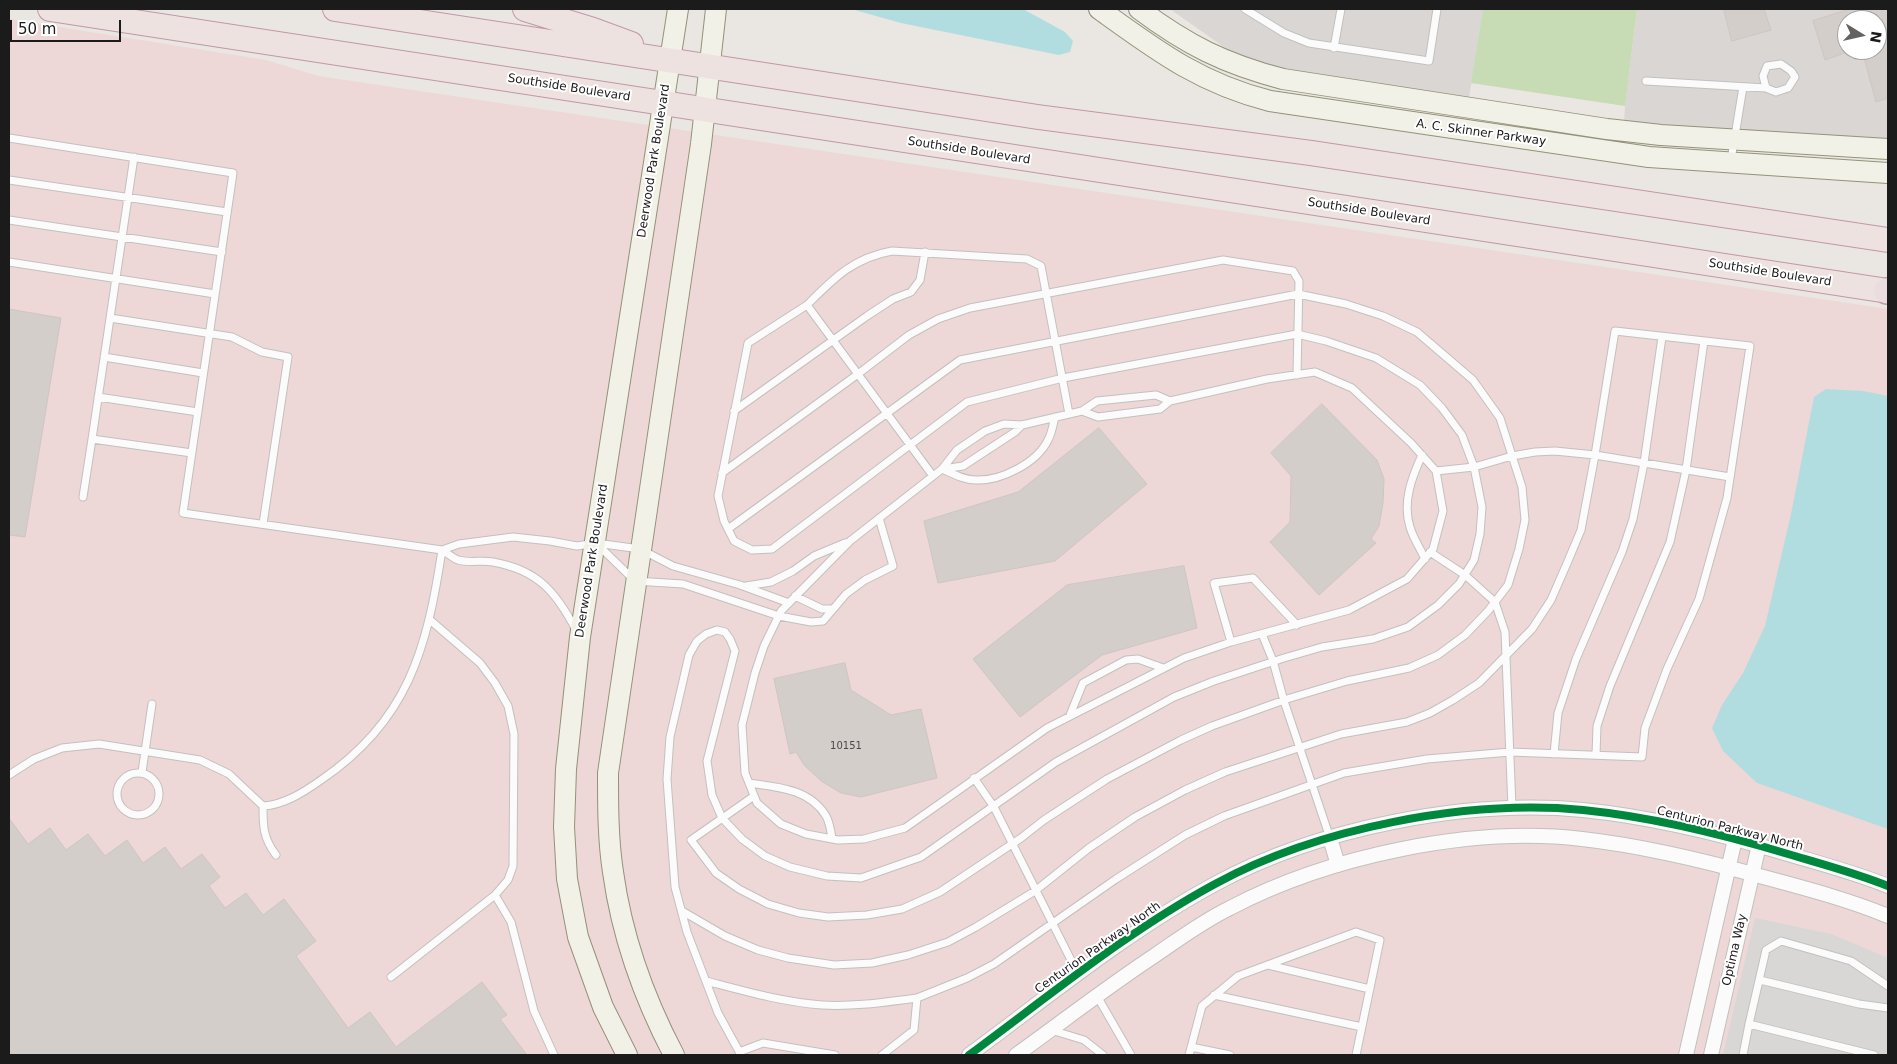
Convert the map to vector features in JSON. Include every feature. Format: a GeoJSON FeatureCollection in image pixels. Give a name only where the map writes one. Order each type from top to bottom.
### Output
{"type":"FeatureCollection","features":[{"type":"Feature","properties":{"kind":"highway","name":"Southside Boulevard"},"geometry":{"type":"LineString","coordinates":[[50,9],[1888,291]]}},
{"type":"Feature","properties":{"kind":"highway"},"geometry":{"type":"LineString","coordinates":[[335,9],[1038,116],[1310,153],[1888,240]]}},
{"type":"Feature","properties":{"kind":"highway"},"geometry":{"type":"LineString","coordinates":[[525,9],[593,30],[670,60]]}},
{"type":"Feature","properties":{"kind":"main road"},"geometry":{"type":"LineString","coordinates":[[670,60],[678,9]]}},
{"type":"Feature","properties":{"kind":"main road"},"geometry":{"type":"LineString","coordinates":[[674,1055],[645,993],[632,959],[623,926],[612,872],[608,822],[608,773],[705,109],[716,9]]}},
{"type":"Feature","properties":{"kind":"main road","name":"A. C. Skinner Parkway"},"geometry":{"type":"LineString","coordinates":[[1099,9],[1148,44],[1194,73],[1244,94],[1270,101],[1622,154],[1888,173]]}},
{"type":"Feature","properties":{"kind":"main road","name":"A. C. Skinner Parkway"},"geometry":{"type":"LineString","coordinates":[[1140,9],[1182,39],[1205,52],[1231,64],[1283,79],[1607,129],[1661,135],[1888,150]]}},
{"type":"Feature","properties":{"kind":"main road","name":"Deerwood Park Boulevard"},"geometry":{"type":"LineString","coordinates":[[627,1055],[603,1007],[578,937],[567,879],[564,827],[566,769],[580,637],[670,60]]}},
{"type":"Feature","properties":{"kind":"street","name":"Centurion Parkway North"},"geometry":{"type":"LineString","coordinates":[[969,1055],[1174,908],[1217,883],[1265,861],[1330,838],[1366,828],[1423,817],[1512,808],[1583,810],[1643,819],[1735,839],[1864,876],[1888,886]]}},
{"type":"Feature","properties":{"kind":"street"},"geometry":{"type":"LineString","coordinates":[[1016,1055],[1096,996],[1189,932],[1230,908],[1275,887],[1338,865],[1373,855],[1427,844],[1513,836],[1580,838],[1638,847],[1728,867],[1855,902],[1888,916]]}},
{"type":"Feature","properties":{"kind":"street"},"geometry":{"type":"LineString","coordinates":[[1330,838],[1338,865]]}},
{"type":"Feature","properties":{"kind":"street"},"geometry":{"type":"LineString","coordinates":[[1686,1055],[1735,839]]}},
{"type":"Feature","properties":{"kind":"street","name":"Optima Way"},"geometry":{"type":"LineString","coordinates":[[1711,1055],[1759,845]]}},
{"type":"Feature","properties":{"kind":"lane"},"geometry":{"type":"LineString","coordinates":[[1245,9],[1284,33],[1309,43],[1429,61],[1437,9]]}},
{"type":"Feature","properties":{"kind":"lane"},"geometry":{"type":"LineString","coordinates":[[1334,48],[1341,9]]}},
{"type":"Feature","properties":{"kind":"lane"},"geometry":{"type":"LineString","coordinates":[[1646,81],[1766,88],[1776,92],[1788,88],[1795,77],[1791,71],[1781,64],[1768,66],[1763,76],[1766,88]]}},
{"type":"Feature","properties":{"kind":"lane"},"geometry":{"type":"LineString","coordinates":[[1731,163],[1743,87]]}},
{"type":"Feature","properties":{"kind":"lane"},"geometry":{"type":"LineString","coordinates":[[9,138],[233,173],[183,513],[442,550],[458,560],[493,562],[523,570],[543,583],[562,603],[580,637]]}},
{"type":"Feature","properties":{"kind":"lane"},"geometry":{"type":"LineString","coordinates":[[83,497],[134,157]]}},
{"type":"Feature","properties":{"kind":"lane"},"geometry":{"type":"LineString","coordinates":[[9,180],[228,212]]}},
{"type":"Feature","properties":{"kind":"lane"},"geometry":{"type":"LineString","coordinates":[[9,220],[222,252]]}},
{"type":"Feature","properties":{"kind":"lane"},"geometry":{"type":"LineString","coordinates":[[835,1055],[763,1042],[740,1054],[718,1013],[682,911],[675,887],[669,821],[667,779],[670,738],[689,655],[697,641],[706,634],[717,630],[724,632],[730,639],[735,651],[706,761],[712,795],[722,818],[742,839],[764,856],[790,867],[827,876],[861,878],[921,857],[1056,762],[1174,697],[1273,661],[1322,647],[1373,639],[1408,627],[1438,605],[1459,584],[1474,560],[1480,534],[1482,507],[1474,468],[1462,436],[1442,408],[1420,385],[1376,358],[1326,341],[1298,334],[1063,378],[967,402],[772,549],[752,550],[734,541],[724,522],[718,496],[748,343],[807,305],[835,277],[856,262],[874,254],[892,251],[925,252],[1027,259],[1041,266],[1046,294],[1056,341],[1063,378],[1070,414]]}},
{"type":"Feature","properties":{"kind":"lane"},"geometry":{"type":"LineString","coordinates":[[734,411],[893,299],[911,292],[920,280],[925,252]]}},
{"type":"Feature","properties":{"kind":"lane"},"geometry":{"type":"LineString","coordinates":[[722,473],[909,335],[938,319],[970,308],[1223,260],[1293,271],[1299,281],[1297,375]]}},
{"type":"Feature","properties":{"kind":"lane"},"geometry":{"type":"LineString","coordinates":[[9,262],[215,294]]}},
{"type":"Feature","properties":{"kind":"lane"},"geometry":{"type":"LineString","coordinates":[[728,528],[960,360],[1298,294],[1346,304],[1383,316],[1417,332],[1473,380],[1500,418],[1522,487],[1525,520],[1519,549],[1508,585],[1465,635],[1438,655],[1409,668],[1347,681],[1284,700],[1212,726],[1107,779],[940,892],[902,909],[867,915],[828,917],[799,913],[768,904],[739,889],[716,873],[691,840],[754,796]]}},
{"type":"Feature","properties":{"kind":"lane"},"geometry":{"type":"LineString","coordinates":[[807,305],[934,476]]}},
{"type":"Feature","properties":{"kind":"lane"},"geometry":{"type":"LineString","coordinates":[[110,318],[232,337],[262,352],[288,357],[263,524]]}},
{"type":"Feature","properties":{"kind":"lane"},"geometry":{"type":"LineString","coordinates":[[682,911],[725,936],[758,950],[788,958],[834,965],[872,963],[908,955],[948,942],[1035,891],[1096,843],[1135,817],[1185,790],[1226,772],[1340,734],[1407,722],[1430,713],[1480,683],[1532,629],[1551,600],[1581,530],[1615,331],[1750,346],[1727,498],[1698,599],[1667,669],[1645,728],[1642,756],[1510,752],[1426,759],[1344,773],[1224,816],[1185,835],[1116,879],[994,964],[967,978],[917,998],[861,1005],[822,1005],[787,1001],[706,981]]}},
{"type":"Feature","properties":{"kind":"lane"},"geometry":{"type":"LineString","coordinates":[[1554,754],[1558,713],[1576,660],[1622,552],[1633,519],[1644,463],[1662,336]]}},
{"type":"Feature","properties":{"kind":"lane"},"geometry":{"type":"LineString","coordinates":[[1596,755],[1597,726],[1610,686],[1670,542],[1686,470],[1704,341]]}},
{"type":"Feature","properties":{"kind":"lane"},"geometry":{"type":"LineString","coordinates":[[104,358],[204,373]]}},
{"type":"Feature","properties":{"kind":"lane"},"geometry":{"type":"LineString","coordinates":[[1082,411],[1098,417],[1160,409],[1170,401],[1267,379],[1316,372],[1352,388],[1422,455],[1436,471],[1443,511],[1433,549],[1407,578],[1349,610],[1231,642],[1184,658],[1047,728],[905,828],[864,839],[832,839],[806,834],[782,824],[757,803],[749,784],[745,773],[742,726],[754,673],[764,646],[781,611],[850,541],[942,470],[957,450],[985,432],[1004,424],[1022,425],[1082,411],[1097,402],[1156,395],[1170,401]]}},
{"type":"Feature","properties":{"kind":"lane"},"geometry":{"type":"LineString","coordinates":[[98,397],[198,412]]}},
{"type":"Feature","properties":{"kind":"lane"},"geometry":{"type":"LineString","coordinates":[[942,470],[961,478],[976,480],[1000,476],[1019,468],[1037,455],[1048,440],[1055,417]]}},
{"type":"Feature","properties":{"kind":"lane"},"geometry":{"type":"LineString","coordinates":[[942,470],[963,466],[1015,432],[1022,425]]}},
{"type":"Feature","properties":{"kind":"lane"},"geometry":{"type":"LineString","coordinates":[[92,439],[192,453]]}},
{"type":"Feature","properties":{"kind":"lane"},"geometry":{"type":"LineString","coordinates":[[1436,471],[1474,468],[1512,456],[1555,451],[1595,455],[1730,477]]}},
{"type":"Feature","properties":{"kind":"lane"},"geometry":{"type":"LineString","coordinates":[[1422,455],[1410,483],[1407,502],[1409,526],[1425,559]]}},
{"type":"Feature","properties":{"kind":"lane"},"geometry":{"type":"LineString","coordinates":[[596,543],[635,581],[684,584],[779,616],[810,622],[823,621],[846,594],[866,580],[893,566],[879,518]]}},
{"type":"Feature","properties":{"kind":"lane"},"geometry":{"type":"LineString","coordinates":[[442,550],[459,544],[513,537],[577,546],[596,543],[640,550],[673,566],[744,586],[789,603]]}},
{"type":"Feature","properties":{"kind":"lane"},"geometry":{"type":"LineString","coordinates":[[744,586],[771,582],[793,571],[814,556],[850,541]]}},
{"type":"Feature","properties":{"kind":"lane"},"geometry":{"type":"LineString","coordinates":[[9,775],[34,759],[62,748],[99,744],[200,760],[221,768],[263,806],[273,806],[306,791],[345,764],[375,732],[388,716],[409,680],[430,620],[442,550]]}},
{"type":"Feature","properties":{"kind":"lane"},"geometry":{"type":"LineString","coordinates":[[1430,552],[1465,574],[1495,602],[1506,632],[1512,808]]}},
{"type":"Feature","properties":{"kind":"lane"},"geometry":{"type":"LineString","coordinates":[[1231,642],[1214,583],[1253,578],[1296,625]]}},
{"type":"Feature","properties":{"kind":"lane"},"geometry":{"type":"LineString","coordinates":[[795,596],[822,609],[833,609]]}},
{"type":"Feature","properties":{"kind":"lane"},"geometry":{"type":"LineString","coordinates":[[391,977],[494,895],[508,880],[513,866],[514,734],[508,706],[495,683],[480,663],[430,620]]}},
{"type":"Feature","properties":{"kind":"lane"},"geometry":{"type":"LineString","coordinates":[[1262,634],[1273,661],[1330,838]]}},
{"type":"Feature","properties":{"kind":"lane"},"geometry":{"type":"LineString","coordinates":[[1070,716],[1083,683],[1126,660],[1138,659],[1163,668]]}},
{"type":"Feature","properties":{"kind":"lane"},"geometry":{"type":"LineString","coordinates":[[142,772],[152,704]]}},
{"type":"Feature","properties":{"kind":"lane"},"geometry":{"type":"LineString","coordinates":[[142,772],[155,780],[160,794],[155,807],[149,812],[136,815],[129,814],[119,804],[117,790],[119,784],[128,774],[142,772]]}},
{"type":"Feature","properties":{"kind":"lane"},"geometry":{"type":"LineString","coordinates":[[974,778],[994,807],[1078,975]]}},
{"type":"Feature","properties":{"kind":"lane"},"geometry":{"type":"LineString","coordinates":[[749,784],[786,788],[812,799],[827,817],[832,839]]}},
{"type":"Feature","properties":{"kind":"lane"},"geometry":{"type":"LineString","coordinates":[[263,806],[263,827],[267,843],[276,855]]}},
{"type":"Feature","properties":{"kind":"lane"},"geometry":{"type":"LineString","coordinates":[[494,895],[511,922],[534,1011],[554,1055]]}},
{"type":"Feature","properties":{"kind":"lane"},"geometry":{"type":"LineString","coordinates":[[1189,1055],[1202,1006],[1238,976],[1356,932],[1380,940],[1356,1055]]}},
{"type":"Feature","properties":{"kind":"lane"},"geometry":{"type":"LineString","coordinates":[[1743,1055],[1766,950],[1781,941],[1852,961],[1888,986]]}},
{"type":"Feature","properties":{"kind":"lane"},"geometry":{"type":"LineString","coordinates":[[1267,965],[1370,989]]}},
{"type":"Feature","properties":{"kind":"lane"},"geometry":{"type":"LineString","coordinates":[[1760,980],[1859,1004],[1888,1008]]}},
{"type":"Feature","properties":{"kind":"lane"},"geometry":{"type":"LineString","coordinates":[[1096,996],[1131,1055]]}},
{"type":"Feature","properties":{"kind":"lane"},"geometry":{"type":"LineString","coordinates":[[1214,996],[1362,1027]]}},
{"type":"Feature","properties":{"kind":"lane"},"geometry":{"type":"LineString","coordinates":[[882,1055],[914,1030],[917,998]]}},
{"type":"Feature","properties":{"kind":"lane"},"geometry":{"type":"LineString","coordinates":[[1749,1024],[1874,1055]]}},
{"type":"Feature","properties":{"kind":"lane"},"geometry":{"type":"LineString","coordinates":[[1051,1030],[1084,1040],[1103,1055]]}},
{"type":"Feature","properties":{"kind":"lane"},"geometry":{"type":"LineString","coordinates":[[1191,1047],[1230,1055]]}},
{"type":"Feature","properties":{"kind":"shaded area"},"geometry":{"type":"Polygon","coordinates":[[[1170,9],[1483,9],[1469,98],[1268,67],[1238,57],[1170,9]]]}},
{"type":"Feature","properties":{"kind":"shaded area"},"geometry":{"type":"Polygon","coordinates":[[[1637,9],[1888,9],[1888,140],[1624,122],[1637,9]]]}},
{"type":"Feature","properties":{"kind":"shaded area"},"geometry":{"type":"Polygon","coordinates":[[[9,19],[266,60],[318,76],[1888,309],[1888,1055],[9,1055],[9,19]]]}},
{"type":"Feature","properties":{"kind":"shaded area"},"geometry":{"type":"Polygon","coordinates":[[[1755,918],[1831,934],[1888,958],[1888,1055],[1723,1055],[1755,918]]]}},
{"type":"Feature","properties":{"kind":"green space"},"geometry":{"type":"Polygon","coordinates":[[[1483,9],[1637,9],[1625,106],[1471,83],[1483,9]]]}},
{"type":"Feature","properties":{"kind":"water"},"geometry":{"type":"Polygon","coordinates":[[[851,9],[1023,9],[1065,32],[1073,41],[1070,52],[1059,55],[901,23],[851,9]]]}},
{"type":"Feature","properties":{"kind":"water"},"geometry":{"type":"Polygon","coordinates":[[[1826,389],[1864,391],[1888,396],[1888,829],[1757,783],[1723,751],[1712,728],[1722,705],[1743,673],[1765,626],[1791,514],[1814,397],[1826,389]]]}},
{"type":"Feature","properties":{"kind":"building"},"geometry":{"type":"Polygon","coordinates":[[[1724,9],[1764,9],[1771,30],[1732,41],[1724,9]]]}},
{"type":"Feature","properties":{"kind":"building"},"geometry":{"type":"Polygon","coordinates":[[[1888,9],[1888,98],[1876,102],[1865,60],[1887,60],[1887,10],[1847,10],[1888,9]]]}},
{"type":"Feature","properties":{"kind":"building"},"geometry":{"type":"Polygon","coordinates":[[[1837,13],[1837,56],[1825,60],[1813,21],[1837,13]]]}},
{"type":"Feature","properties":{"kind":"building"},"geometry":{"type":"Polygon","coordinates":[[[9,309],[61,318],[25,537],[9,535],[9,309]]]}},
{"type":"Feature","properties":{"kind":"building"},"geometry":{"type":"Polygon","coordinates":[[[1322,404],[1377,460],[1384,479],[1383,503],[1379,526],[1371,539],[1376,543],[1319,595],[1270,542],[1290,522],[1291,476],[1271,453],[1322,404]]]}},
{"type":"Feature","properties":{"kind":"building"},"geometry":{"type":"Polygon","coordinates":[[[1099,428],[1147,484],[1055,561],[938,583],[924,521],[1018,492],[1099,428]]]}},
{"type":"Feature","properties":{"kind":"building"},"geometry":{"type":"Polygon","coordinates":[[[1184,566],[1197,628],[1102,655],[1020,717],[973,659],[1067,585],[1184,566]]]}},
{"type":"Feature","properties":{"kind":"building"},"geometry":{"type":"Polygon","coordinates":[[[845,663],[851,690],[891,715],[921,709],[937,778],[861,797],[841,793],[821,781],[804,765],[796,752],[790,754],[774,679],[845,663]]]}},
{"type":"Feature","properties":{"kind":"building"},"geometry":{"type":"Polygon","coordinates":[[[9,818],[28,844],[50,828],[66,850],[88,834],[105,856],[127,840],[143,863],[165,847],[181,869],[202,854],[220,877],[209,886],[225,908],[246,893],[263,915],[284,899],[316,941],[296,956],[348,1028],[370,1012],[396,1047],[482,982],[507,1015],[500,1019],[527,1055],[9,1055],[9,818]]]}},
{"type":"Feature","properties":{"kind":"cycle path"},"geometry":{"type":"LineString","coordinates":[[969,1055],[1120,943],[1183,902],[1215,884],[1255,864],[1299,847],[1346,833],[1394,822],[1442,814],[1491,809],[1538,808],[1609,813],[1687,827],[1738,840],[1839,869],[1888,886]]}}]}
